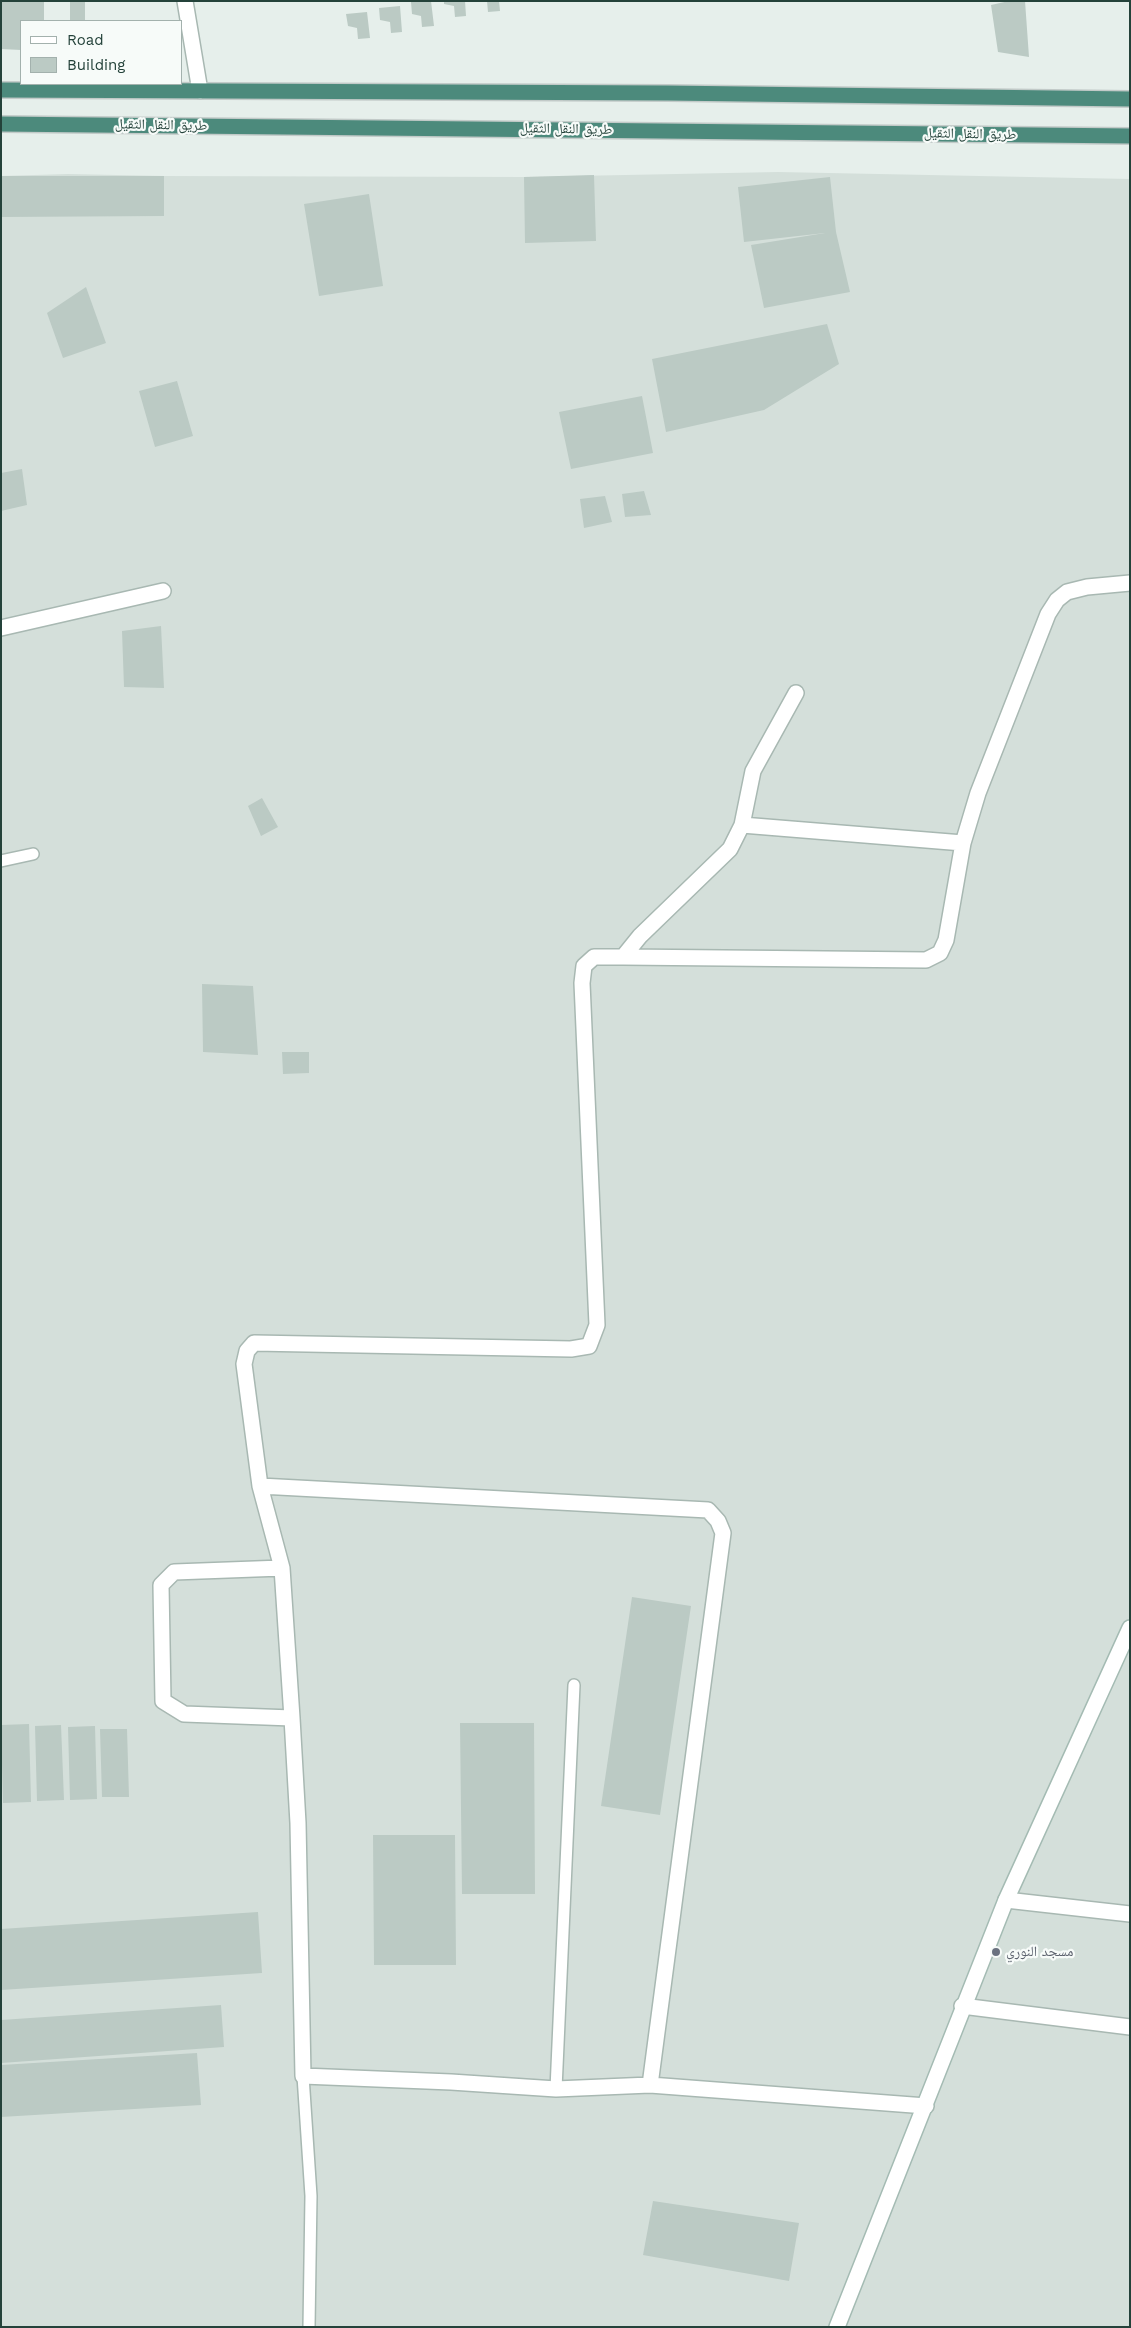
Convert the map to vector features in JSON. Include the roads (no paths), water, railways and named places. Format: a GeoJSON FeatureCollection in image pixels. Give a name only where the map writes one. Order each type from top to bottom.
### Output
{"type":"FeatureCollection","features":[{"type":"Feature","properties":{"kind":"highway"},"geometry":{"type":"LineString","coordinates":[[1,90],[658,93],[1130,99]]}},
{"type":"Feature","properties":{"kind":"highway","name":"طريق النقل الثقيل"},"geometry":{"type":"LineString","coordinates":[[1,124],[1130,136]]}},
{"type":"Feature","properties":{"kind":"street"},"geometry":{"type":"LineString","coordinates":[[185,1],[200,91]]}},
{"type":"Feature","properties":{"kind":"street"},"geometry":{"type":"LineString","coordinates":[[926,2106],[650,2086],[556,2089],[451,2082],[303,2076],[298,1823],[282,1568],[260,1486],[244,1364],[247,1351],[254,1343],[571,1349],[589,1346],[598,1326],[582,983],[584,966],[594,958],[926,960],[940,953],[946,940],[963,843],[978,793],[1048,614],[1057,600],[1066,592],[1087,587],[1130,583]]}},
{"type":"Feature","properties":{"kind":"street"},"geometry":{"type":"LineString","coordinates":[[1,628],[163,591]]}},
{"type":"Feature","properties":{"kind":"street"},"geometry":{"type":"LineString","coordinates":[[623,957],[640,936],[730,849],[742,825],[753,771],[796,693]]}},
{"type":"Feature","properties":{"kind":"street"},"geometry":{"type":"LineString","coordinates":[[742,825],[963,843]]}},
{"type":"Feature","properties":{"kind":"street"},"geometry":{"type":"LineString","coordinates":[[260,1486],[708,1510],[718,1521],[723,1533],[650,2086]]}},
{"type":"Feature","properties":{"kind":"street"},"geometry":{"type":"LineString","coordinates":[[282,1568],[174,1572],[161,1585],[164,1701],[184,1714],[292,1718]]}},
{"type":"Feature","properties":{"kind":"street"},"geometry":{"type":"LineString","coordinates":[[837,2327],[926,2106],[962,2006],[1006,1900],[1130,1628]]}},
{"type":"Feature","properties":{"kind":"street"},"geometry":{"type":"LineString","coordinates":[[1006,1900],[1130,1914]]}},
{"type":"Feature","properties":{"kind":"street"},"geometry":{"type":"LineString","coordinates":[[962,2006],[1130,2027]]}},
{"type":"Feature","properties":{"kind":"lane"},"geometry":{"type":"LineString","coordinates":[[1,860],[33,854]]}},
{"type":"Feature","properties":{"kind":"lane"},"geometry":{"type":"LineString","coordinates":[[556,2089],[574,1685]]}},
{"type":"Feature","properties":{"kind":"lane"},"geometry":{"type":"LineString","coordinates":[[303,2076],[311,2196],[309,2327]]}},
{"type":"Feature","properties":{"kind":"place","name":"مسجد النوري"},"geometry":{"type":"Point","coordinates":[996,1952]}}]}
